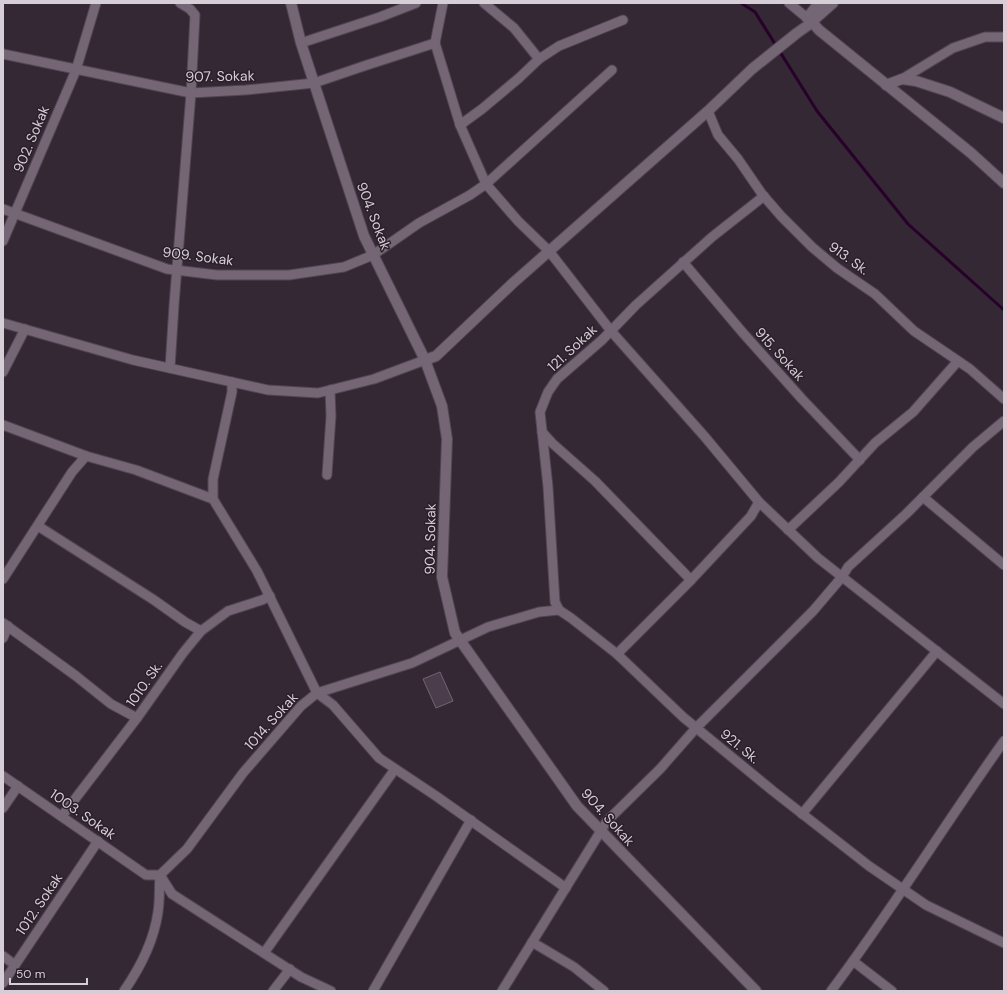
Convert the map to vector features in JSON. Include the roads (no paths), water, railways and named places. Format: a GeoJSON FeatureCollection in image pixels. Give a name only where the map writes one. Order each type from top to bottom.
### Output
{"type":"FeatureCollection","features":[{"type":"Feature","properties":{"kind":"street","name":"902. Sokak"},"geometry":{"type":"LineString","coordinates":[[3,241],[76,70],[96,3]]}},
{"type":"Feature","properties":{"kind":"street"},"geometry":{"type":"LineString","coordinates":[[170,368],[176,270],[191,93],[195,15],[190,9],[180,3]]}},
{"type":"Feature","properties":{"kind":"street","name":"904. Sokak"},"geometry":{"type":"LineString","coordinates":[[291,3],[301,43],[364,236],[425,360],[442,406],[446,439],[442,577],[455,632],[577,806],[756,991]]}},
{"type":"Feature","properties":{"kind":"street"},"geometry":{"type":"LineString","coordinates":[[301,43],[380,17],[416,3]]}},
{"type":"Feature","properties":{"kind":"street"},"geometry":{"type":"LineString","coordinates":[[444,3],[435,43],[460,125],[486,184],[518,221],[548,251],[611,331],[705,437],[760,502],[818,558],[1004,704]]}},
{"type":"Feature","properties":{"kind":"street"},"geometry":{"type":"LineString","coordinates":[[484,3],[514,28],[539,59]]}},
{"type":"Feature","properties":{"kind":"street"},"geometry":{"type":"LineString","coordinates":[[789,3],[819,30],[971,153],[1004,183]]}},
{"type":"Feature","properties":{"kind":"street"},"geometry":{"type":"LineString","coordinates":[[809,20],[819,3]]}},
{"type":"Feature","properties":{"kind":"street"},"geometry":{"type":"LineString","coordinates":[[3,323],[133,360],[268,390],[318,393],[374,379],[436,356],[548,251],[708,111],[752,69],[797,33],[809,20],[833,3]]}},
{"type":"Feature","properties":{"kind":"street"},"geometry":{"type":"LineString","coordinates":[[460,125],[482,109],[539,59],[559,46],[623,20]]}},
{"type":"Feature","properties":{"kind":"street"},"geometry":{"type":"LineString","coordinates":[[886,85],[902,79],[953,48],[985,37],[1004,37]]}},
{"type":"Feature","properties":{"kind":"street","name":"907. Sokak"},"geometry":{"type":"LineString","coordinates":[[3,54],[191,93],[246,90],[314,83],[435,43]]}},
{"type":"Feature","properties":{"kind":"street","name":"909. Sokak"},"geometry":{"type":"LineString","coordinates":[[3,209],[167,269],[217,275],[289,275],[344,267],[373,255],[419,223],[470,195],[486,184],[612,70]]}},
{"type":"Feature","properties":{"kind":"street"},"geometry":{"type":"LineString","coordinates":[[902,79],[950,92],[1004,118]]}},
{"type":"Feature","properties":{"kind":"street","name":"913. Sk."},"geometry":{"type":"LineString","coordinates":[[708,111],[718,135],[738,159],[764,196],[781,216],[817,252],[836,268],[875,294],[914,331],[970,369],[1004,399]]}},
{"type":"Feature","properties":{"kind":"street","name":"121. Sokak"},"geometry":{"type":"LineString","coordinates":[[559,610],[555,602],[548,487],[540,412],[548,392],[557,379],[611,331],[636,305],[712,236],[764,196]]}},
{"type":"Feature","properties":{"kind":"street","name":"915. Sokak"},"geometry":{"type":"LineString","coordinates":[[684,262],[744,334],[802,399],[860,460]]}},
{"type":"Feature","properties":{"kind":"street"},"geometry":{"type":"LineString","coordinates":[[3,372],[25,329]]}},
{"type":"Feature","properties":{"kind":"street"},"geometry":{"type":"LineString","coordinates":[[788,530],[839,482],[875,442],[913,412],[958,361]]}},
{"type":"Feature","properties":{"kind":"street"},"geometry":{"type":"LineString","coordinates":[[232,382],[232,392],[213,479],[213,499],[257,571],[317,693],[333,705],[379,758],[471,820],[566,888]]}},
{"type":"Feature","properties":{"kind":"street"},"geometry":{"type":"LineString","coordinates":[[327,475],[331,416],[330,390]]}},
{"type":"Feature","properties":{"kind":"street"},"geometry":{"type":"LineString","coordinates":[[502,991],[607,821],[660,769],[696,728],[813,611],[842,577],[848,567],[974,447],[1004,421]]}},
{"type":"Feature","properties":{"kind":"street"},"geometry":{"type":"LineString","coordinates":[[3,425],[86,456],[136,470],[213,499]]}},
{"type":"Feature","properties":{"kind":"street"},"geometry":{"type":"LineString","coordinates":[[542,432],[552,443],[595,481],[692,580]]}},
{"type":"Feature","properties":{"kind":"street"},"geometry":{"type":"LineString","coordinates":[[3,579],[6,568],[38,526],[72,472],[86,456]]}},
{"type":"Feature","properties":{"kind":"street"},"geometry":{"type":"LineString","coordinates":[[923,497],[1004,565]]}},
{"type":"Feature","properties":{"kind":"street"},"geometry":{"type":"LineString","coordinates":[[617,654],[692,580],[752,516],[760,502]]}},
{"type":"Feature","properties":{"kind":"street"},"geometry":{"type":"LineString","coordinates":[[38,526],[201,631]]}},
{"type":"Feature","properties":{"kind":"street","name":"1010. Sk."},"geometry":{"type":"LineString","coordinates":[[62,816],[201,631],[228,611],[270,596]]}},
{"type":"Feature","properties":{"kind":"street"},"geometry":{"type":"LineString","coordinates":[[461,641],[488,627],[539,612],[559,610]]}},
{"type":"Feature","properties":{"kind":"street","name":"921. Sk."},"geometry":{"type":"LineString","coordinates":[[559,610],[617,654],[682,717],[868,866],[926,905],[1004,943]]}},
{"type":"Feature","properties":{"kind":"street"},"geometry":{"type":"LineString","coordinates":[[3,638],[6,625],[76,676],[111,704],[137,718]]}},
{"type":"Feature","properties":{"kind":"street","name":"1014. Sokak"},"geometry":{"type":"LineString","coordinates":[[160,875],[187,849],[243,773],[301,706],[317,693],[412,663],[461,641]]}},
{"type":"Feature","properties":{"kind":"street"},"geometry":{"type":"LineString","coordinates":[[802,814],[938,651]]}},
{"type":"Feature","properties":{"kind":"street"},"geometry":{"type":"LineString","coordinates":[[831,991],[1004,741]]}},
{"type":"Feature","properties":{"kind":"street"},"geometry":{"type":"LineString","coordinates":[[264,953],[395,769]]}},
{"type":"Feature","properties":{"kind":"street","name":"1003. Sokak"},"geometry":{"type":"LineString","coordinates":[[3,776],[146,875],[160,875]]}},
{"type":"Feature","properties":{"kind":"street"},"geometry":{"type":"LineString","coordinates":[[3,808],[18,786]]}},
{"type":"Feature","properties":{"kind":"street"},"geometry":{"type":"LineString","coordinates":[[373,991],[471,820]]}},
{"type":"Feature","properties":{"kind":"street","name":"1012. Sokak"},"geometry":{"type":"LineString","coordinates":[[3,982],[98,841]]}},
{"type":"Feature","properties":{"kind":"street"},"geometry":{"type":"LineString","coordinates":[[160,875],[172,894],[301,977],[331,991]]}},
{"type":"Feature","properties":{"kind":"street"},"geometry":{"type":"LineString","coordinates":[[124,991],[135,975],[150,945],[158,912],[160,875]]}},
{"type":"Feature","properties":{"kind":"street"},"geometry":{"type":"LineString","coordinates":[[532,942],[574,967],[604,991]]}},
{"type":"Feature","properties":{"kind":"street"},"geometry":{"type":"LineString","coordinates":[[3,956],[15,965]]}},
{"type":"Feature","properties":{"kind":"street"},"geometry":{"type":"LineString","coordinates":[[853,961],[892,991]]}},
{"type":"Feature","properties":{"kind":"street"},"geometry":{"type":"LineString","coordinates":[[273,991],[290,969]]}},
{"type":"Feature","properties":{"kind":"waterway"},"geometry":{"type":"LineString","coordinates":[[741,3],[755,12],[817,111],[908,224],[1004,310]]}}]}
